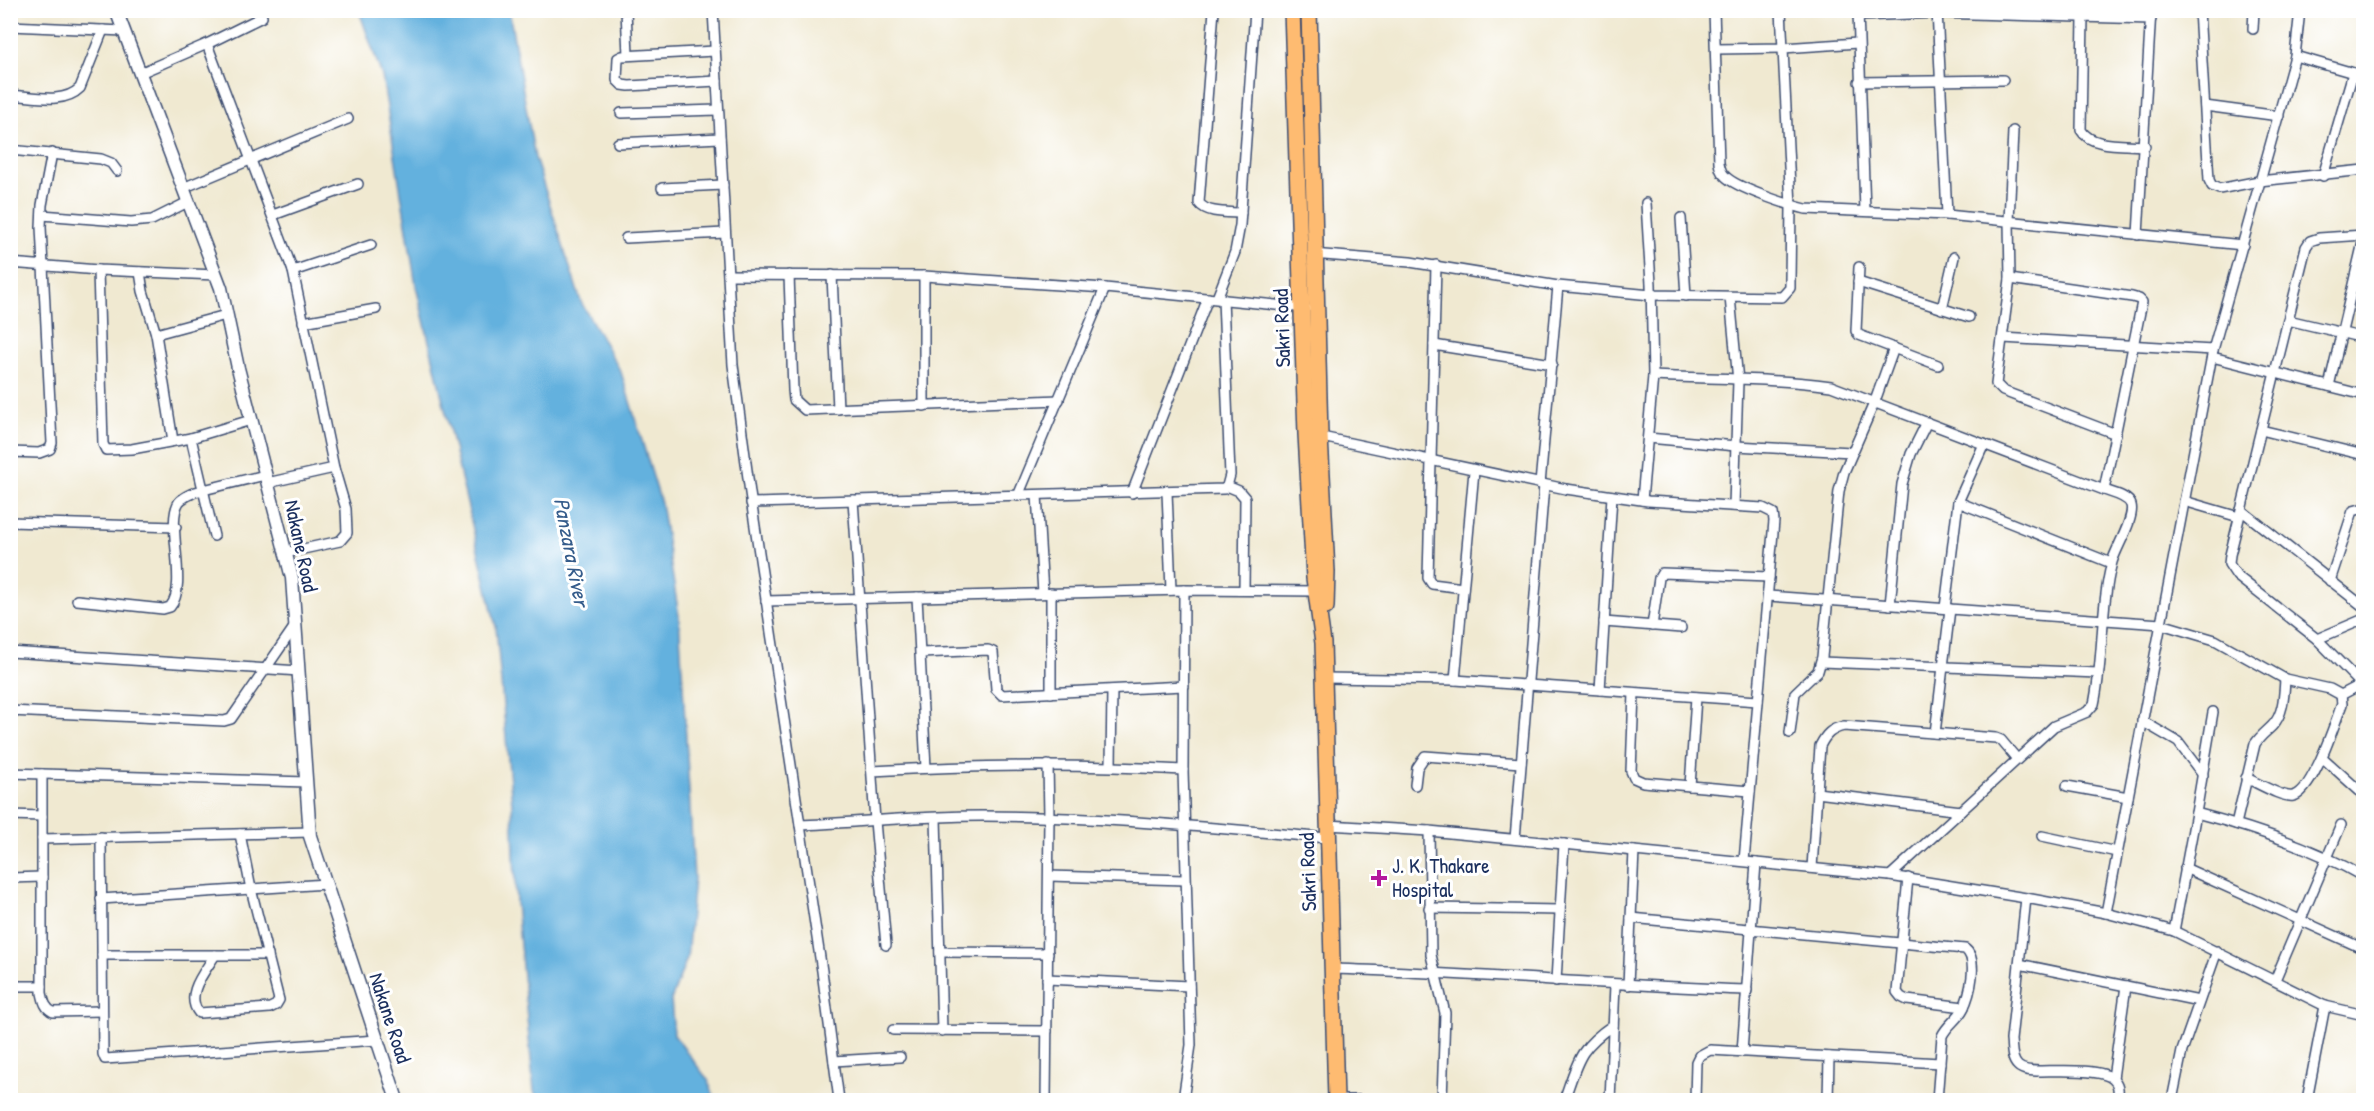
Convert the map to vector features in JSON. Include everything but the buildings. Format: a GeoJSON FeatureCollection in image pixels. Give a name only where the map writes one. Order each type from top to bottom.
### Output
{"type":"FeatureCollection","features":[{"type":"Feature","properties":{"kind":"main road","name":"Sakri Road"},"geometry":{"type":"LineString","coordinates":[[1292,10],[1308,253],[1316,591],[1323,643]]}},
{"type":"Feature","properties":{"kind":"main road","name":"Sakri Road"},"geometry":{"type":"LineString","coordinates":[[1308,253],[1309,10]]}},
{"type":"Feature","properties":{"kind":"main road","name":"Sakri Road"},"geometry":{"type":"LineString","coordinates":[[1313,435],[1327,572],[1323,643],[1335,1100]]}},
{"type":"Feature","properties":{"kind":"street","name":"Nakane Road"},"geometry":{"type":"LineString","coordinates":[[116,10],[221,288],[251,420],[292,578],[310,832],[397,1101]]}},
{"type":"Feature","properties":{"kind":"street"},"geometry":{"type":"LineString","coordinates":[[626,10],[628,55]]}},
{"type":"Feature","properties":{"kind":"street"},"geometry":{"type":"LineString","coordinates":[[713,10],[733,365],[751,503],[839,1101]]}},
{"type":"Feature","properties":{"kind":"street"},"geometry":{"type":"LineString","coordinates":[[1214,10],[1199,202],[1202,207],[1208,209],[1241,213]]}},
{"type":"Feature","properties":{"kind":"street"},"geometry":{"type":"LineString","coordinates":[[1132,493],[1235,252],[1241,213],[1256,10]]}},
{"type":"Feature","properties":{"kind":"street"},"geometry":{"type":"LineString","coordinates":[[1714,10],[1721,170],[1723,175],[1736,183],[1791,206],[1821,210],[1947,215],[2243,245]]}},
{"type":"Feature","properties":{"kind":"street"},"geometry":{"type":"LineString","coordinates":[[1308,253],[1436,265],[1558,286],[1651,295],[1777,298],[1787,294],[1790,281],[1791,206],[1780,10]]}},
{"type":"Feature","properties":{"kind":"street"},"geometry":{"type":"LineString","coordinates":[[2199,10],[2209,180],[2212,186],[2219,189],[2259,181],[2364,170]]}},
{"type":"Feature","properties":{"kind":"street"},"geometry":{"type":"LineString","coordinates":[[2253,29],[2254,10]]}},
{"type":"Feature","properties":{"kind":"street"},"geometry":{"type":"LineString","coordinates":[[2106,913],[2212,354],[2295,56],[2300,10]]}},
{"type":"Feature","properties":{"kind":"street"},"geometry":{"type":"LineString","coordinates":[[1937,12],[1947,215]]}},
{"type":"Feature","properties":{"kind":"street"},"geometry":{"type":"LineString","coordinates":[[1865,211],[1858,13],[1937,12],[2083,17],[2116,14],[2151,15],[2138,235]]}},
{"type":"Feature","properties":{"kind":"street"},"geometry":{"type":"LineString","coordinates":[[140,73],[262,17]]}},
{"type":"Feature","properties":{"kind":"street"},"geometry":{"type":"LineString","coordinates":[[2083,17],[2081,130],[2085,138],[2094,141],[2145,146]]}},
{"type":"Feature","properties":{"kind":"street"},"geometry":{"type":"LineString","coordinates":[[10,26],[124,30]]}},
{"type":"Feature","properties":{"kind":"street"},"geometry":{"type":"LineString","coordinates":[[10,95],[61,98],[73,95],[80,88],[103,30]]}},
{"type":"Feature","properties":{"kind":"street"},"geometry":{"type":"LineString","coordinates":[[1716,49],[1783,48],[1858,43]]}},
{"type":"Feature","properties":{"kind":"street"},"geometry":{"type":"LineString","coordinates":[[207,44],[293,271],[334,468],[346,509],[347,533],[340,541],[285,553]]}},
{"type":"Feature","properties":{"kind":"street"},"geometry":{"type":"LineString","coordinates":[[715,51],[628,55],[618,58],[616,80],[622,85],[717,81]]}},
{"type":"Feature","properties":{"kind":"street"},"geometry":{"type":"LineString","coordinates":[[2295,56],[2364,76]]}},
{"type":"Feature","properties":{"kind":"street"},"geometry":{"type":"LineString","coordinates":[[2323,176],[2353,73]]}},
{"type":"Feature","properties":{"kind":"street"},"geometry":{"type":"LineString","coordinates":[[1859,82],[2003,80]]}},
{"type":"Feature","properties":{"kind":"street"},"geometry":{"type":"LineString","coordinates":[[2205,106],[2279,116]]}},
{"type":"Feature","properties":{"kind":"street"},"geometry":{"type":"LineString","coordinates":[[621,113],[718,110]]}},
{"type":"Feature","properties":{"kind":"street"},"geometry":{"type":"LineString","coordinates":[[183,188],[348,119]]}},
{"type":"Feature","properties":{"kind":"street"},"geometry":{"type":"LineString","coordinates":[[2013,131],[2009,221],[2010,279],[1996,379],[1998,388],[2116,434]]}},
{"type":"Feature","properties":{"kind":"street"},"geometry":{"type":"LineString","coordinates":[[618,144],[720,138]]}},
{"type":"Feature","properties":{"kind":"street"},"geometry":{"type":"LineString","coordinates":[[10,150],[102,159],[111,163],[117,171]]}},
{"type":"Feature","properties":{"kind":"street"},"geometry":{"type":"LineString","coordinates":[[10,452],[39,453],[50,449],[51,443],[42,266],[42,215],[52,153]]}},
{"type":"Feature","properties":{"kind":"street"},"geometry":{"type":"LineString","coordinates":[[273,215],[358,184]]}},
{"type":"Feature","properties":{"kind":"street"},"geometry":{"type":"LineString","coordinates":[[662,188],[723,185]]}},
{"type":"Feature","properties":{"kind":"street"},"geometry":{"type":"LineString","coordinates":[[42,215],[141,221],[165,215],[188,202]]}},
{"type":"Feature","properties":{"kind":"street"},"geometry":{"type":"LineString","coordinates":[[1642,500],[1653,376],[1646,202]]}},
{"type":"Feature","properties":{"kind":"street"},"geometry":{"type":"LineString","coordinates":[[1681,218],[1686,296]]}},
{"type":"Feature","properties":{"kind":"street"},"geometry":{"type":"LineString","coordinates":[[626,238],[725,233]]}},
{"type":"Feature","properties":{"kind":"street"},"geometry":{"type":"LineString","coordinates":[[1768,596],[2161,624],[2216,640],[2285,679],[2330,689],[2341,694],[2362,684],[2317,639],[2232,570],[2229,564],[2306,247],[2310,241],[2319,238],[2364,236],[2359,279],[2329,386]]}},
{"type":"Feature","properties":{"kind":"street"},"geometry":{"type":"LineString","coordinates":[[293,271],[371,245]]}},
{"type":"Feature","properties":{"kind":"street"},"geometry":{"type":"LineString","coordinates":[[1942,309],[1953,257]]}},
{"type":"Feature","properties":{"kind":"street"},"geometry":{"type":"LineString","coordinates":[[10,263],[98,270],[216,275]]}},
{"type":"Feature","properties":{"kind":"street"},"geometry":{"type":"LineString","coordinates":[[1436,265],[1428,578],[1432,584],[1463,588]]}},
{"type":"Feature","properties":{"kind":"street"},"geometry":{"type":"LineString","coordinates":[[1859,267],[1856,331],[1938,365]]}},
{"type":"Feature","properties":{"kind":"street"},"geometry":{"type":"LineString","coordinates":[[98,270],[104,448],[111,451],[121,450],[191,438],[251,420]]}},
{"type":"Feature","properties":{"kind":"street"},"geometry":{"type":"LineString","coordinates":[[140,272],[143,291],[156,334],[173,441]]}},
{"type":"Feature","properties":{"kind":"street"},"geometry":{"type":"LineString","coordinates":[[728,275],[924,276],[1105,288],[1310,309]]}},
{"type":"Feature","properties":{"kind":"street"},"geometry":{"type":"LineString","coordinates":[[789,275],[794,400],[805,410],[1059,400]]}},
{"type":"Feature","properties":{"kind":"street"},"geometry":{"type":"LineString","coordinates":[[832,275],[838,410]]}},
{"type":"Feature","properties":{"kind":"street"},"geometry":{"type":"LineString","coordinates":[[924,276],[924,406]]}},
{"type":"Feature","properties":{"kind":"street"},"geometry":{"type":"LineString","coordinates":[[2010,279],[2139,298],[2142,302],[2104,490]]}},
{"type":"Feature","properties":{"kind":"street"},"geometry":{"type":"LineString","coordinates":[[1858,282],[1969,317]]}},
{"type":"Feature","properties":{"kind":"street"},"geometry":{"type":"LineString","coordinates":[[1515,839],[1558,286]]}},
{"type":"Feature","properties":{"kind":"street"},"geometry":{"type":"LineString","coordinates":[[1018,496],[1105,288]]}},
{"type":"Feature","properties":{"kind":"street"},"geometry":{"type":"LineString","coordinates":[[1730,297],[1738,381],[1734,506]]}},
{"type":"Feature","properties":{"kind":"street"},"geometry":{"type":"LineString","coordinates":[[751,503],[1218,491],[1227,486],[1230,475],[1216,298]]}},
{"type":"Feature","properties":{"kind":"street"},"geometry":{"type":"LineString","coordinates":[[303,322],[376,309]]}},
{"type":"Feature","properties":{"kind":"street"},"geometry":{"type":"LineString","coordinates":[[156,334],[226,315]]}},
{"type":"Feature","properties":{"kind":"street"},"geometry":{"type":"LineString","coordinates":[[2288,320],[2364,338]]}},
{"type":"Feature","properties":{"kind":"street"},"geometry":{"type":"LineString","coordinates":[[2003,338],[2134,345],[2212,354],[2275,373],[2364,395]]}},
{"type":"Feature","properties":{"kind":"street"},"geometry":{"type":"LineString","coordinates":[[1434,345],[1552,364]]}},
{"type":"Feature","properties":{"kind":"street"},"geometry":{"type":"LineString","coordinates":[[1790,733],[1795,693],[1818,671],[1821,662],[1839,491],[1852,452],[1875,401],[1894,348]]}},
{"type":"Feature","properties":{"kind":"street"},"geometry":{"type":"LineString","coordinates":[[1653,376],[1738,381],[1792,381],[1831,386],[2104,490],[2131,503],[2132,509],[2111,563],[2094,705],[2086,712],[2054,726],[1890,876]]}},
{"type":"Feature","properties":{"kind":"street"},"geometry":{"type":"LineString","coordinates":[[1890,604],[1902,484],[1911,454],[1927,422]]}},
{"type":"Feature","properties":{"kind":"street"},"geometry":{"type":"LineString","coordinates":[[2261,430],[2364,455]]}},
{"type":"Feature","properties":{"kind":"street"},"geometry":{"type":"LineString","coordinates":[[1313,435],[1474,471],[1612,496],[1763,508],[1773,513],[1768,596],[1744,861]]}},
{"type":"Feature","properties":{"kind":"street"},"geometry":{"type":"LineString","coordinates":[[191,438],[214,536]]}},
{"type":"Feature","properties":{"kind":"street"},"geometry":{"type":"LineString","coordinates":[[1648,438],[1736,446],[1852,452]]}},
{"type":"Feature","properties":{"kind":"street"},"geometry":{"type":"LineString","coordinates":[[1935,733],[1958,502],[1984,444]]}},
{"type":"Feature","properties":{"kind":"street"},"geometry":{"type":"LineString","coordinates":[[77,600],[163,609],[170,607],[177,595],[178,503],[185,496],[204,490],[334,468]]}},
{"type":"Feature","properties":{"kind":"street"},"geometry":{"type":"LineString","coordinates":[[1455,680],[1474,471]]}},
{"type":"Feature","properties":{"kind":"street"},"geometry":{"type":"LineString","coordinates":[[1227,486],[1239,490],[1245,498],[1244,590]]}},
{"type":"Feature","properties":{"kind":"street"},"geometry":{"type":"LineString","coordinates":[[1167,492],[1172,590]]}},
{"type":"Feature","properties":{"kind":"street"},"geometry":{"type":"LineString","coordinates":[[1037,495],[1047,593],[1051,693]]}},
{"type":"Feature","properties":{"kind":"street"},"geometry":{"type":"LineString","coordinates":[[1600,690],[1612,496]]}},
{"type":"Feature","properties":{"kind":"street"},"geometry":{"type":"LineString","coordinates":[[853,500],[886,945]]}},
{"type":"Feature","properties":{"kind":"street"},"geometry":{"type":"LineString","coordinates":[[2184,501],[2240,513],[2364,607]]}},
{"type":"Feature","properties":{"kind":"street"},"geometry":{"type":"LineString","coordinates":[[1958,502],[2111,563]]}},
{"type":"Feature","properties":{"kind":"street"},"geometry":{"type":"LineString","coordinates":[[2330,581],[2354,511],[2364,508]]}},
{"type":"Feature","properties":{"kind":"street"},"geometry":{"type":"LineString","coordinates":[[10,522],[176,526]]}},
{"type":"Feature","properties":{"kind":"street"},"geometry":{"type":"LineString","coordinates":[[1652,626],[1659,578],[1662,573],[1769,577]]}},
{"type":"Feature","properties":{"kind":"street"},"geometry":{"type":"LineString","coordinates":[[766,601],[1172,590],[1316,591]]}},
{"type":"Feature","properties":{"kind":"street"},"geometry":{"type":"LineString","coordinates":[[1184,590],[1183,770],[1191,1046],[1184,1101]]}},
{"type":"Feature","properties":{"kind":"street"},"geometry":{"type":"LineString","coordinates":[[917,597],[926,768]]}},
{"type":"Feature","properties":{"kind":"street"},"geometry":{"type":"LineString","coordinates":[[2317,639],[2364,620]]}},
{"type":"Feature","properties":{"kind":"street"},"geometry":{"type":"LineString","coordinates":[[1604,622],[1681,628]]}},
{"type":"Feature","properties":{"kind":"street"},"geometry":{"type":"LineString","coordinates":[[10,711],[224,721],[231,719],[296,626]]}},
{"type":"Feature","properties":{"kind":"street"},"geometry":{"type":"LineString","coordinates":[[921,653],[988,650],[994,655],[997,692],[1009,695],[1184,686]]}},
{"type":"Feature","properties":{"kind":"street"},"geometry":{"type":"LineString","coordinates":[[10,652],[299,671]]}},
{"type":"Feature","properties":{"kind":"street"},"geometry":{"type":"LineString","coordinates":[[1821,662],[1943,669],[2098,673]]}},
{"type":"Feature","properties":{"kind":"street"},"geometry":{"type":"LineString","coordinates":[[1324,678],[1455,680],[1758,701]]}},
{"type":"Feature","properties":{"kind":"street"},"geometry":{"type":"LineString","coordinates":[[2236,824],[2255,744],[2260,736],[2274,725],[2280,714],[2285,679]]}},
{"type":"Feature","properties":{"kind":"street"},"geometry":{"type":"LineString","coordinates":[[1111,766],[1112,690]]}},
{"type":"Feature","properties":{"kind":"street"},"geometry":{"type":"LineString","coordinates":[[1634,693],[1631,771],[1634,778],[1643,782],[1750,791]]}},
{"type":"Feature","properties":{"kind":"street"},"geometry":{"type":"LineString","coordinates":[[2246,778],[2284,795],[2294,796],[2302,791],[2323,758],[2342,704],[2341,694]]}},
{"type":"Feature","properties":{"kind":"street"},"geometry":{"type":"LineString","coordinates":[[1690,786],[1696,697]]}},
{"type":"Feature","properties":{"kind":"street"},"geometry":{"type":"LineString","coordinates":[[2174,931],[2213,712]]}},
{"type":"Feature","properties":{"kind":"street"},"geometry":{"type":"LineString","coordinates":[[2142,721],[2178,742],[2203,775]]}},
{"type":"Feature","properties":{"kind":"street"},"geometry":{"type":"LineString","coordinates":[[1812,868],[1820,746],[1825,735],[1834,728],[1844,726],[1996,738],[2018,759]]}},
{"type":"Feature","properties":{"kind":"street"},"geometry":{"type":"LineString","coordinates":[[1415,785],[1417,768],[1425,756],[1521,763]]}},
{"type":"Feature","properties":{"kind":"street"},"geometry":{"type":"LineString","coordinates":[[2323,758],[2364,795]]}},
{"type":"Feature","properties":{"kind":"street"},"geometry":{"type":"LineString","coordinates":[[872,771],[1048,765],[1183,770]]}},
{"type":"Feature","properties":{"kind":"street"},"geometry":{"type":"LineString","coordinates":[[1046,1101],[1048,765]]}},
{"type":"Feature","properties":{"kind":"street"},"geometry":{"type":"LineString","coordinates":[[10,773],[306,782]]}},
{"type":"Feature","properties":{"kind":"street"},"geometry":{"type":"LineString","coordinates":[[42,774],[42,986],[44,1004],[48,1010],[53,1012],[102,1011]]}},
{"type":"Feature","properties":{"kind":"street"},"geometry":{"type":"LineString","coordinates":[[2067,786],[2128,797]]}},
{"type":"Feature","properties":{"kind":"street"},"geometry":{"type":"LineString","coordinates":[[1817,794],[1961,811]]}},
{"type":"Feature","properties":{"kind":"street"},"geometry":{"type":"LineString","coordinates":[[2196,813],[2236,824],[2327,859],[2364,877]]}},
{"type":"Feature","properties":{"kind":"street"},"geometry":{"type":"LineString","coordinates":[[10,814],[42,816]]}},
{"type":"Feature","properties":{"kind":"street"},"geometry":{"type":"LineString","coordinates":[[800,825],[981,816],[1049,817],[1328,831],[1429,831],[1908,878],[2106,913],[2174,931],[2325,1005],[2364,1015]]}},
{"type":"Feature","properties":{"kind":"street"},"geometry":{"type":"LineString","coordinates":[[936,818],[942,1031]]}},
{"type":"Feature","properties":{"kind":"street"},"geometry":{"type":"LineString","coordinates":[[2275,980],[2341,825]]}},
{"type":"Feature","properties":{"kind":"street"},"geometry":{"type":"LineString","coordinates":[[1429,831],[1429,908],[1434,972],[1445,1013],[1442,1101]]}},
{"type":"Feature","properties":{"kind":"street"},"geometry":{"type":"LineString","coordinates":[[42,839],[310,832]]}},
{"type":"Feature","properties":{"kind":"street"},"geometry":{"type":"LineString","coordinates":[[214,955],[194,989],[192,1000],[195,1008],[203,1014],[270,1008],[276,1005],[279,1000],[251,889],[240,834]]}},
{"type":"Feature","properties":{"kind":"street"},"geometry":{"type":"LineString","coordinates":[[2042,836],[2117,852]]}},
{"type":"Feature","properties":{"kind":"street"},"geometry":{"type":"LineString","coordinates":[[101,837],[103,1054],[108,1059],[377,1040]]}},
{"type":"Feature","properties":{"kind":"street"},"geometry":{"type":"LineString","coordinates":[[1556,981],[1564,844]]}},
{"type":"Feature","properties":{"kind":"street"},"geometry":{"type":"LineString","coordinates":[[1628,986],[1634,851]]}},
{"type":"Feature","properties":{"kind":"street"},"geometry":{"type":"LineString","coordinates":[[1742,1052],[1756,862]]}},
{"type":"Feature","properties":{"kind":"street"},"geometry":{"type":"LineString","coordinates":[[2185,868],[2364,949]]}},
{"type":"Feature","properties":{"kind":"street"},"geometry":{"type":"LineString","coordinates":[[1049,876],[1185,880]]}},
{"type":"Feature","properties":{"kind":"street"},"geometry":{"type":"LineString","coordinates":[[10,878],[42,877]]}},
{"type":"Feature","properties":{"kind":"street"},"geometry":{"type":"LineString","coordinates":[[1908,878],[1898,992],[1907,1000],[1964,1007]]}},
{"type":"Feature","properties":{"kind":"street"},"geometry":{"type":"LineString","coordinates":[[101,899],[326,884]]}},
{"type":"Feature","properties":{"kind":"street"},"geometry":{"type":"LineString","coordinates":[[2026,898],[2012,1040],[2016,1065],[2023,1070],[2106,1074],[2113,1078],[2119,1089],[2118,1101]]}},
{"type":"Feature","properties":{"kind":"street"},"geometry":{"type":"LineString","coordinates":[[1429,908],[1560,910]]}},
{"type":"Feature","properties":{"kind":"street"},"geometry":{"type":"LineString","coordinates":[[1630,918],[1751,931],[1958,948],[1970,953],[1973,963],[1964,1007],[1945,1029],[1942,1036],[1937,1101]]}},
{"type":"Feature","properties":{"kind":"street"},"geometry":{"type":"LineString","coordinates":[[2172,1101],[2182,1051],[2217,951]]}},
{"type":"Feature","properties":{"kind":"street"},"geometry":{"type":"LineString","coordinates":[[940,952],[1048,953]]}},
{"type":"Feature","properties":{"kind":"street"},"geometry":{"type":"LineString","coordinates":[[102,955],[268,955]]}},
{"type":"Feature","properties":{"kind":"street"},"geometry":{"type":"LineString","coordinates":[[2019,964],[2199,1001]]}},
{"type":"Feature","properties":{"kind":"street"},"geometry":{"type":"LineString","coordinates":[[1332,969],[1434,972],[1628,986],[1747,990]]}},
{"type":"Feature","properties":{"kind":"street"},"geometry":{"type":"LineString","coordinates":[[1047,979],[1189,986]]}},
{"type":"Feature","properties":{"kind":"street"},"geometry":{"type":"LineString","coordinates":[[1610,1101],[1615,985]]}},
{"type":"Feature","properties":{"kind":"street"},"geometry":{"type":"LineString","coordinates":[[10,986],[42,986]]}},
{"type":"Feature","properties":{"kind":"street"},"geometry":{"type":"LineString","coordinates":[[2113,1078],[2126,986]]}},
{"type":"Feature","properties":{"kind":"street"},"geometry":{"type":"LineString","coordinates":[[2307,1101],[2325,1005]]}},
{"type":"Feature","properties":{"kind":"street"},"geometry":{"type":"LineString","coordinates":[[1564,1101],[1583,1050],[1593,1039],[1613,1025]]}},
{"type":"Feature","properties":{"kind":"street"},"geometry":{"type":"LineString","coordinates":[[893,1030],[1047,1031]]}},
{"type":"Feature","properties":{"kind":"street"},"geometry":{"type":"LineString","coordinates":[[1695,1101],[1696,1062],[1699,1056],[1710,1050],[1940,1063]]}},
{"type":"Feature","properties":{"kind":"street"},"geometry":{"type":"LineString","coordinates":[[834,1061],[900,1057]]}},
{"type":"Feature","properties":{"kind":"street"},"geometry":{"type":"LineString","coordinates":[[1828,1101],[1829,1057]]}},
{"type":"Feature","properties":{"kind":"street"},"geometry":{"type":"LineString","coordinates":[[1335,1100],[1372,1101]]}},
{"type":"Feature","properties":{"kind":"water","name":"Panzara River"},"geometry":{"type":"Polygon","coordinates":[[[359,11],[509,11],[535,158],[581,302],[621,372],[661,503],[679,616],[694,878],[687,958],[671,1000],[674,1035],[708,1080],[715,1100],[538,1100],[534,1091],[516,903],[512,804],[496,627],[416,286],[382,76],[359,11]]]}},
{"type":"Feature","properties":{"kind":"place","name":"J. K. Thakare Hospital"},"geometry":{"type":"Point","coordinates":[1379,878]}}]}
